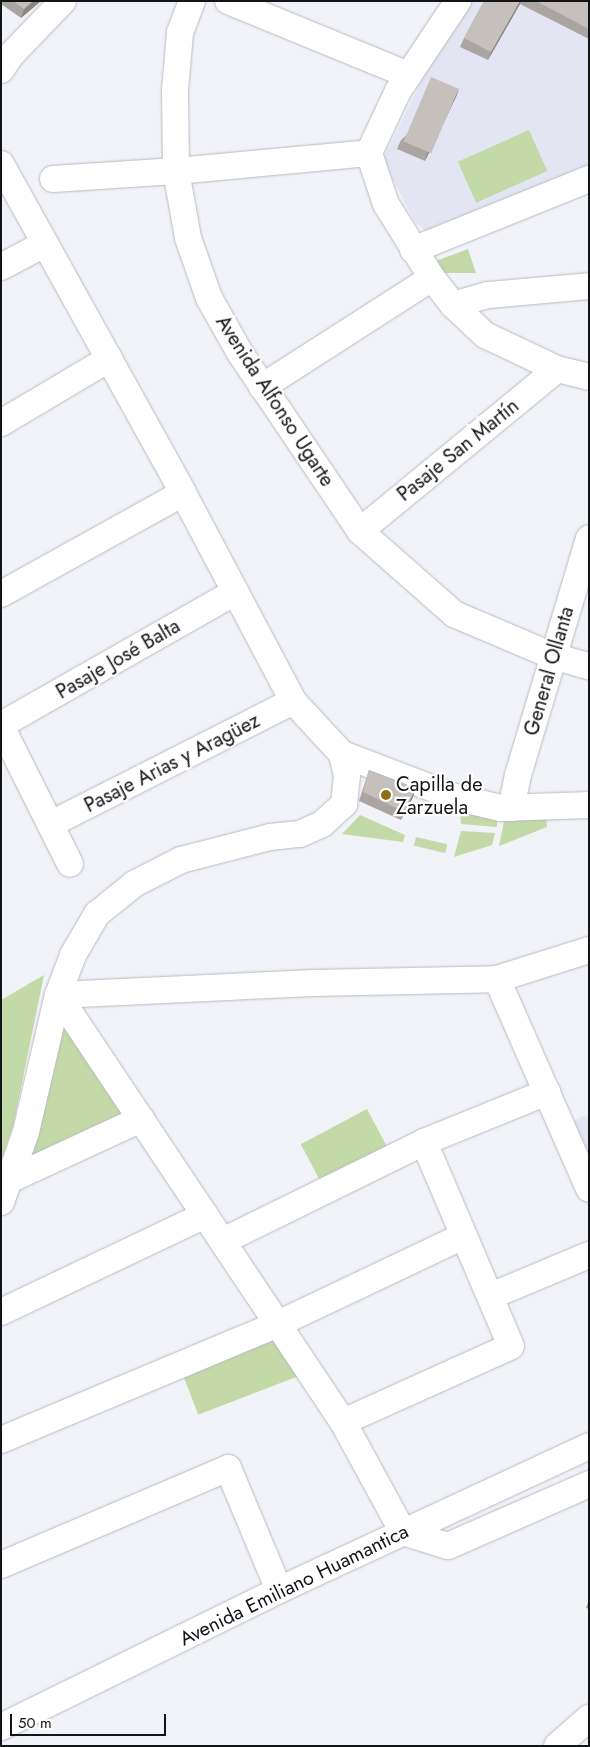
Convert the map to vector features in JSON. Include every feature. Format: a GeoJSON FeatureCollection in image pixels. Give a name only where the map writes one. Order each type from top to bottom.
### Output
{"type":"FeatureCollection","features":[{"type":"Feature","properties":{"kind":"street"},"geometry":{"type":"LineString","coordinates":[[1,70],[12,55],[63,1]]}},
{"type":"Feature","properties":{"kind":"street","name":"Avenida Alfonso Ugarte"},"geometry":{"type":"LineString","coordinates":[[192,1],[180,33],[175,90],[176,171],[188,238],[209,298],[262,387],[360,531],[454,614],[553,656],[589,666]]}},
{"type":"Feature","properties":{"kind":"street"},"geometry":{"type":"LineString","coordinates":[[228,1],[408,75]]}},
{"type":"Feature","properties":{"kind":"street"},"geometry":{"type":"LineString","coordinates":[[458,1],[408,75],[379,126],[369,153],[386,204],[432,278],[453,305],[485,335],[557,369],[589,377]]}},
{"type":"Feature","properties":{"kind":"street"},"geometry":{"type":"LineString","coordinates":[[53,179],[176,171],[369,153]]}},
{"type":"Feature","properties":{"kind":"street"},"geometry":{"type":"LineString","coordinates":[[1,164],[183,493],[293,701],[342,754],[464,800],[511,808],[589,805]]}},
{"type":"Feature","properties":{"kind":"street"},"geometry":{"type":"LineString","coordinates":[[413,250],[589,178]]}},
{"type":"Feature","properties":{"kind":"street"},"geometry":{"type":"LineString","coordinates":[[1,267],[44,244]]}},
{"type":"Feature","properties":{"kind":"street"},"geometry":{"type":"LineString","coordinates":[[262,387],[432,278]]}},
{"type":"Feature","properties":{"kind":"street"},"geometry":{"type":"LineString","coordinates":[[453,305],[489,295],[589,286]]}},
{"type":"Feature","properties":{"kind":"street"},"geometry":{"type":"LineString","coordinates":[[1,423],[109,359]]}},
{"type":"Feature","properties":{"kind":"street","name":"Pasaje San Martín"},"geometry":{"type":"LineString","coordinates":[[360,531],[557,369]]}},
{"type":"Feature","properties":{"kind":"street"},"geometry":{"type":"LineString","coordinates":[[1,594],[183,493]]}},
{"type":"Feature","properties":{"kind":"street","name":"General Ollanta"},"geometry":{"type":"LineString","coordinates":[[511,808],[518,775],[589,538]]}},
{"type":"Feature","properties":{"kind":"street","name":"Pasaje José Balta"},"geometry":{"type":"LineString","coordinates":[[1,726],[235,592]]}},
{"type":"Feature","properties":{"kind":"street","name":"Pasaje Arias y Aragüez"},"geometry":{"type":"LineString","coordinates":[[51,824],[293,701]]}},
{"type":"Feature","properties":{"kind":"street"},"geometry":{"type":"LineString","coordinates":[[1,726],[70,864]]}},
{"type":"Feature","properties":{"kind":"street"},"geometry":{"type":"LineString","coordinates":[[4,1191],[26,1132],[58,995],[85,931],[97,914],[134,884],[205,852],[300,834],[322,824],[344,804],[347,776],[342,754]]}},
{"type":"Feature","properties":{"kind":"street"},"geometry":{"type":"LineString","coordinates":[[58,995],[313,983],[497,979],[589,950]]}},
{"type":"Feature","properties":{"kind":"street"},"geometry":{"type":"LineString","coordinates":[[497,979],[589,1189]]}},
{"type":"Feature","properties":{"kind":"street"},"geometry":{"type":"LineString","coordinates":[[58,995],[343,1422],[403,1532],[448,1546],[589,1484]]}},
{"type":"Feature","properties":{"kind":"street"},"geometry":{"type":"LineString","coordinates":[[223,1241],[424,1142],[546,1092]]}},
{"type":"Feature","properties":{"kind":"street"},"geometry":{"type":"LineString","coordinates":[[4,1191],[141,1119]]}},
{"type":"Feature","properties":{"kind":"street"},"geometry":{"type":"LineString","coordinates":[[343,1422],[511,1346],[424,1142]]}},
{"type":"Feature","properties":{"kind":"street"},"geometry":{"type":"LineString","coordinates":[[1,1312],[205,1215]]}},
{"type":"Feature","properties":{"kind":"street"},"geometry":{"type":"LineString","coordinates":[[1,1440],[278,1324],[463,1236]]}},
{"type":"Feature","properties":{"kind":"street"},"geometry":{"type":"LineString","coordinates":[[491,1296],[589,1256]]}},
{"type":"Feature","properties":{"kind":"street","name":"Avenida Emiliano Huamantica"},"geometry":{"type":"LineString","coordinates":[[1,1727],[279,1590],[589,1446]]}},
{"type":"Feature","properties":{"kind":"street"},"geometry":{"type":"LineString","coordinates":[[1,1565],[228,1468],[279,1590]]}},
{"type":"Feature","properties":{"kind":"street"},"geometry":{"type":"LineString","coordinates":[[556,1746],[589,1718]]}},
{"type":"Feature","properties":{"kind":"shaded area"},"geometry":{"type":"Polygon","coordinates":[[[473,1],[589,1],[589,166],[426,231],[414,221],[383,159],[430,63],[473,1]]]}},
{"type":"Feature","properties":{"kind":"shaded area"},"geometry":{"type":"Polygon","coordinates":[[[589,1114],[589,1161],[571,1122],[589,1114]]]}},
{"type":"Feature","properties":{"kind":"green space"},"geometry":{"type":"Polygon","coordinates":[[[529,130],[547,171],[476,203],[458,162],[529,130]]]}},
{"type":"Feature","properties":{"kind":"green space"},"geometry":{"type":"Polygon","coordinates":[[[468,249],[476,273],[440,273],[436,261],[468,249]]]}},
{"type":"Feature","properties":{"kind":"green space"},"geometry":{"type":"Polygon","coordinates":[[[460,810],[497,816],[497,827],[461,824],[460,810]]]}},
{"type":"Feature","properties":{"kind":"green space"},"geometry":{"type":"Polygon","coordinates":[[[360,815],[405,835],[403,842],[342,834],[360,815]]]}},
{"type":"Feature","properties":{"kind":"green space"},"geometry":{"type":"Polygon","coordinates":[[[505,816],[546,817],[547,827],[499,846],[505,816]]]}},
{"type":"Feature","properties":{"kind":"green space"},"geometry":{"type":"Polygon","coordinates":[[[461,831],[495,833],[492,845],[454,857],[461,831]]]}},
{"type":"Feature","properties":{"kind":"green space"},"geometry":{"type":"Polygon","coordinates":[[[416,837],[447,844],[445,853],[414,846],[416,837]]]}},
{"type":"Feature","properties":{"kind":"green space"},"geometry":{"type":"Polygon","coordinates":[[[44,975],[14,1122],[1,1163],[1,1000],[44,975]]]}},
{"type":"Feature","properties":{"kind":"green space"},"geometry":{"type":"Polygon","coordinates":[[[58,995],[141,1119],[7,1181],[58,995]]]}},
{"type":"Feature","properties":{"kind":"green space"},"geometry":{"type":"Polygon","coordinates":[[[367,1109],[388,1149],[322,1184],[301,1144],[367,1109]]]}},
{"type":"Feature","properties":{"kind":"green space"},"geometry":{"type":"Polygon","coordinates":[[[278,1324],[298,1376],[198,1415],[178,1362],[278,1324]]]}},
{"type":"Feature","properties":{"kind":"building"},"geometry":{"type":"Polygon","coordinates":[[[13,1],[33,1],[24,9],[13,1]]]}},
{"type":"Feature","properties":{"kind":"building"},"geometry":{"type":"Polygon","coordinates":[[[484,1],[520,1],[491,52],[464,38],[484,1]]]}},
{"type":"Feature","properties":{"kind":"building"},"geometry":{"type":"Polygon","coordinates":[[[536,1],[589,1],[589,29],[536,1]]]}},
{"type":"Feature","properties":{"kind":"building"},"geometry":{"type":"Polygon","coordinates":[[[431,77],[459,89],[431,153],[404,141],[431,77]]]}},
{"type":"Feature","properties":{"kind":"building","name":"Capilla de Zarzuela"},"geometry":{"type":"Polygon","coordinates":[[[369,770],[416,788],[404,812],[363,792],[369,770]]]}},
{"type":"Feature","properties":{"kind":"place","name":"Capilla de Zarzuela"},"geometry":{"type":"Point","coordinates":[386,795]}}]}
